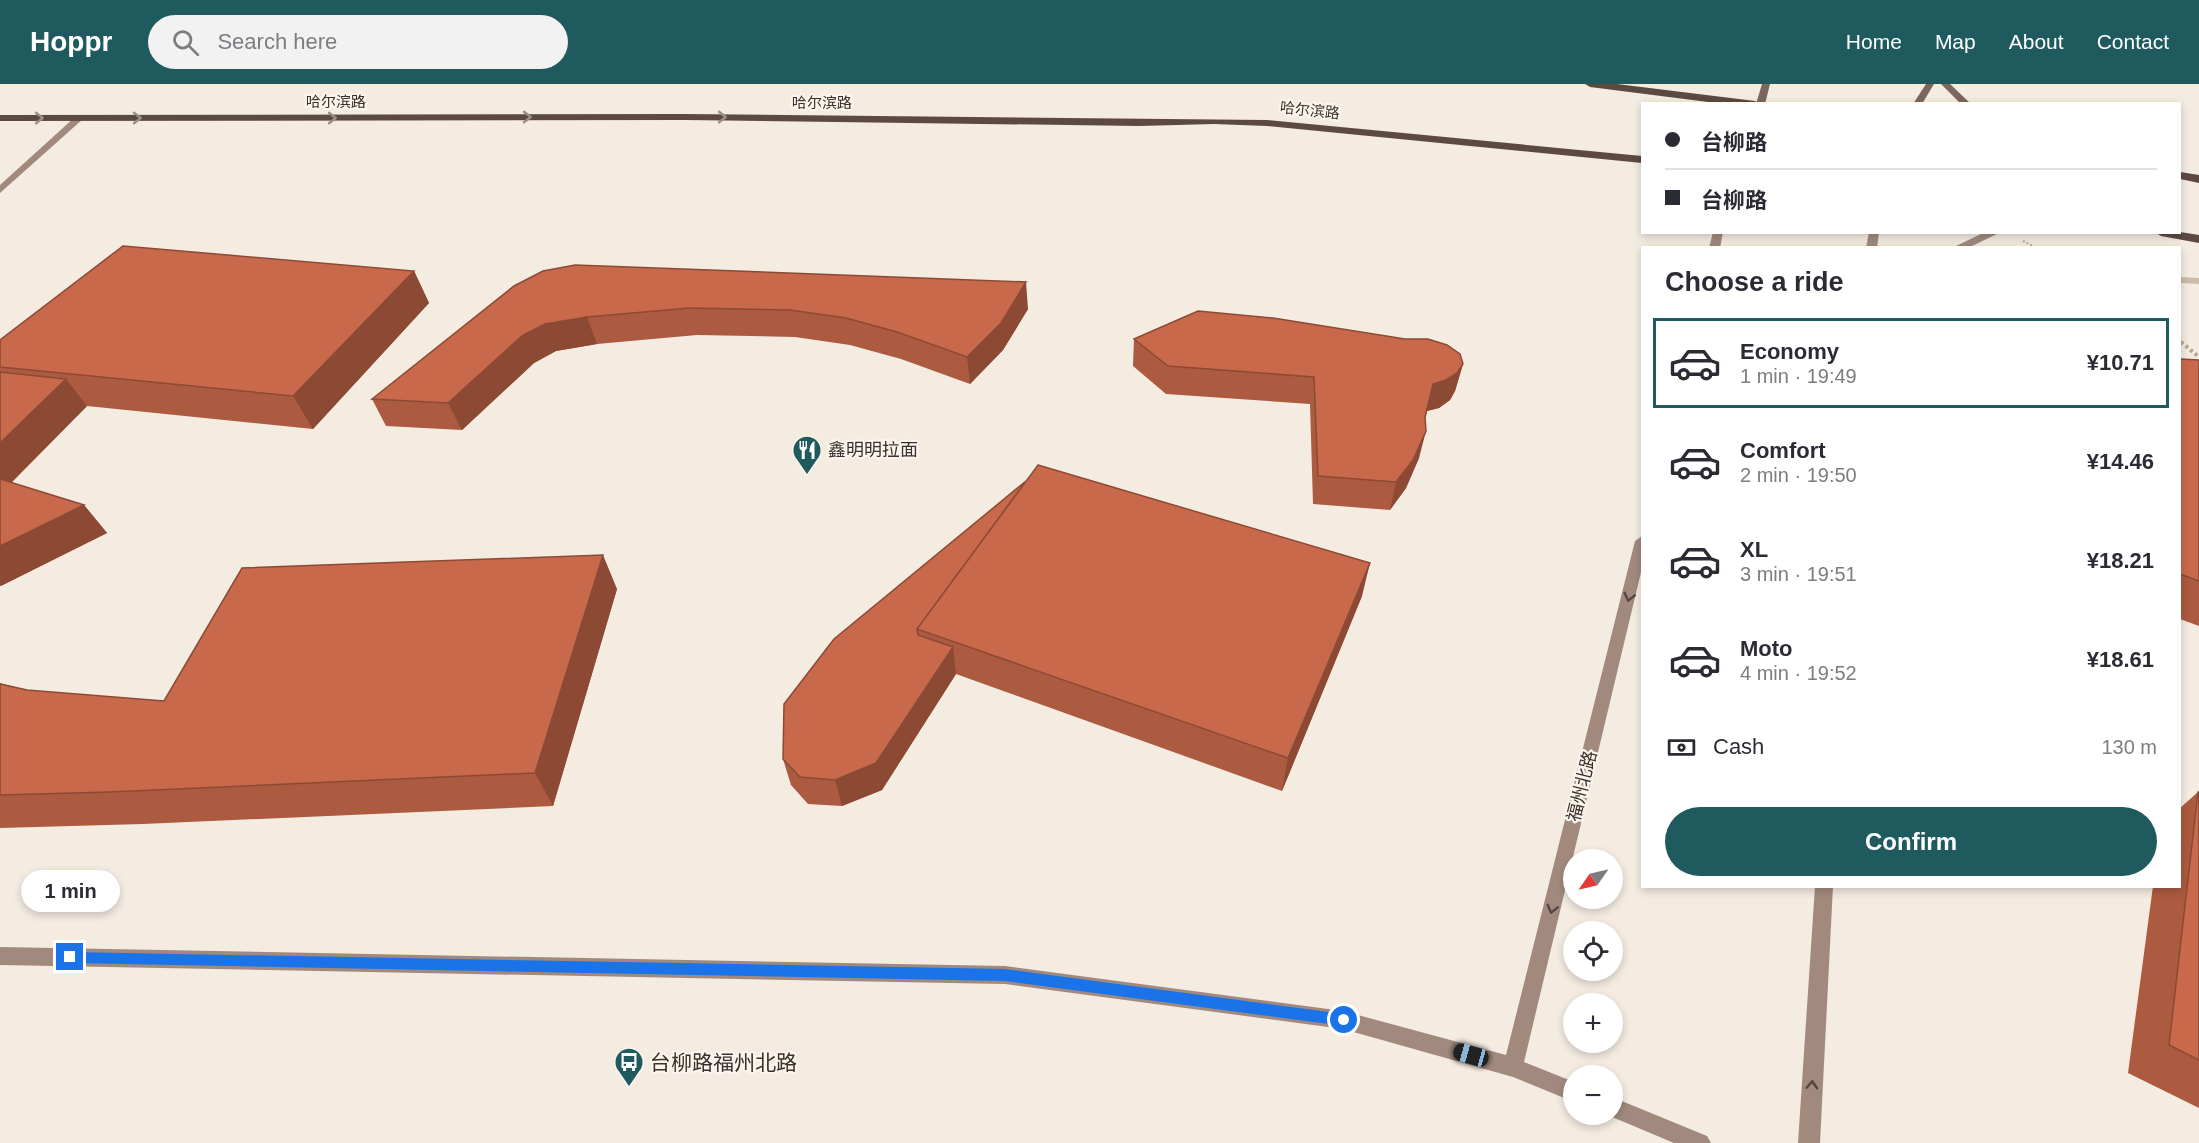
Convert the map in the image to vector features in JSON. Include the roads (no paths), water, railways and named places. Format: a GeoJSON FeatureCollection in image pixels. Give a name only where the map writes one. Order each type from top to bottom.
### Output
{"type":"FeatureCollection","features":[{"type":"Feature","properties":{"kind":"highway"},"geometry":{"type":"LineString","coordinates":[[1590,84],[1738,102]]}},
{"type":"Feature","properties":{"kind":"highway","name":"哈尔滨路"},"geometry":{"type":"LineString","coordinates":[[0,118],[685,117],[1139,123],[1214,121],[1267,123],[1641,160]]}},
{"type":"Feature","properties":{"kind":"highway"},"geometry":{"type":"LineString","coordinates":[[2181,176],[2199,179]]}},
{"type":"Feature","properties":{"kind":"highway"},"geometry":{"type":"LineString","coordinates":[[2172,234],[2199,239]]}},
{"type":"Feature","properties":{"kind":"main road"},"geometry":{"type":"LineString","coordinates":[[1761,102],[1766,84]]}},
{"type":"Feature","properties":{"kind":"main road"},"geometry":{"type":"LineString","coordinates":[[1918,102],[1930,84]]}},
{"type":"Feature","properties":{"kind":"main road"},"geometry":{"type":"LineString","coordinates":[[1944,84],[1965,102]]}},
{"type":"Feature","properties":{"kind":"street"},"geometry":{"type":"LineString","coordinates":[[0,190],[78,118]]}},
{"type":"Feature","properties":{"kind":"street"},"geometry":{"type":"LineString","coordinates":[[1963,246],[1991,234]]}},
{"type":"Feature","properties":{"kind":"street","name":"福州北路"},"geometry":{"type":"LineString","coordinates":[[1513,1067],[1641,545]]}},
{"type":"Feature","properties":{"kind":"street"},"geometry":{"type":"LineString","coordinates":[[1809,1143],[1824,888]]}},
{"type":"Feature","properties":{"kind":"street"},"geometry":{"type":"LineString","coordinates":[[0,956],[1005,975],[1344,1020],[1513,1067],[1563,1087]]}},
{"type":"Feature","properties":{"kind":"street"},"geometry":{"type":"LineString","coordinates":[[1623,1112],[1700,1143]]}},
{"type":"Feature","properties":{"kind":"lane"},"geometry":{"type":"LineString","coordinates":[[2181,280],[2199,281]]}},
{"type":"Feature","properties":{"kind":"place","name":"鑫明明拉面"},"geometry":{"type":"Point","coordinates":[807,476]}},
{"type":"Feature","properties":{"kind":"place","name":"台柳路福州北路"},"geometry":{"type":"Point","coordinates":[629,1088]}}]}
